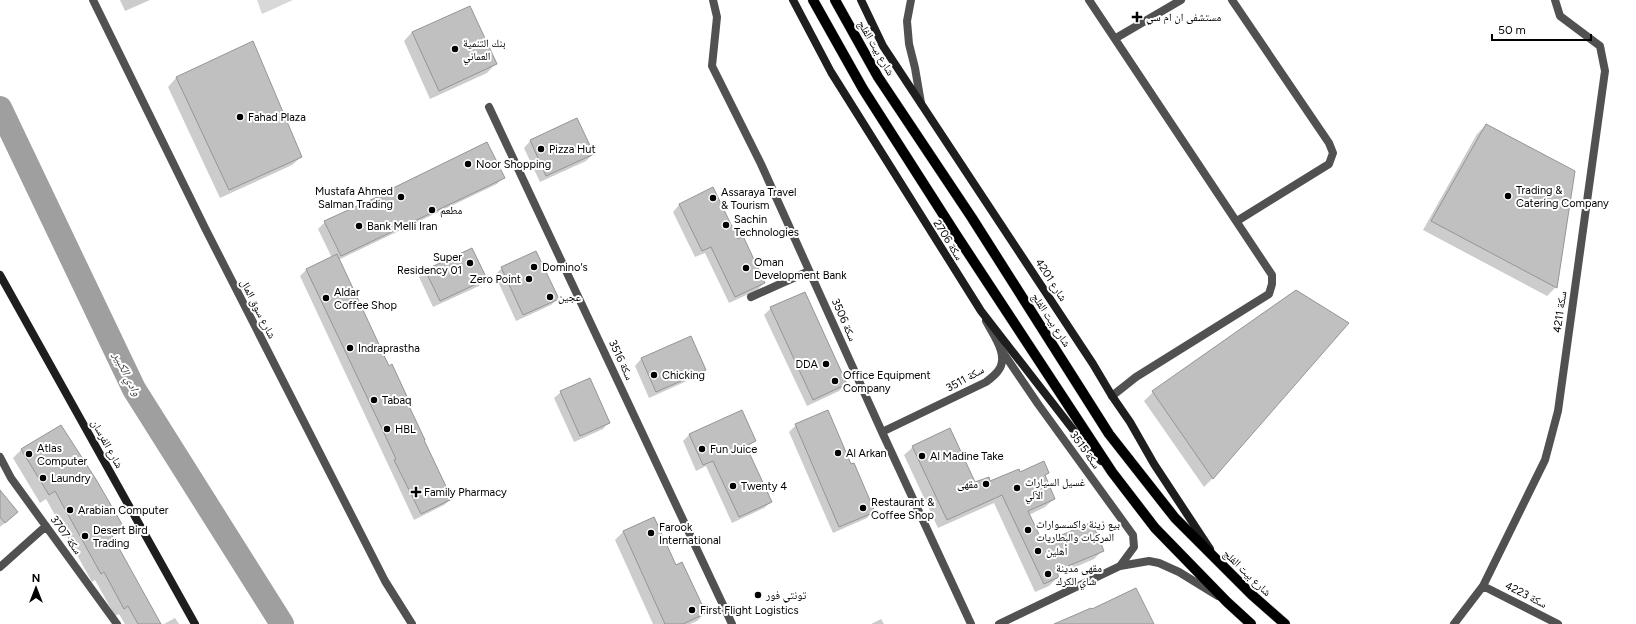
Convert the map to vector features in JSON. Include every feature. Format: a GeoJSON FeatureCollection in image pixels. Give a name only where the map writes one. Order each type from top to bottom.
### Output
{"type":"FeatureCollection","features":[{"type":"Feature","properties":{"kind":"main road"},"geometry":{"type":"LineString","coordinates":[[813,0],[863,90],[1112,472],[1154,528],[1227,602],[1251,624]]}},
{"type":"Feature","properties":{"kind":"main road","name":"شارع بيت الفلج"},"geometry":{"type":"LineString","coordinates":[[835,0],[878,77],[972,218],[1108,434],[1174,518],[1252,595],[1285,624]]}},
{"type":"Feature","properties":{"kind":"street","name":"شارع سوق المال"},"geometry":{"type":"LineString","coordinates":[[93,0],[205,228],[381,574],[412,624]]}},
{"type":"Feature","properties":{"kind":"street","name":"سكة 3506"},"geometry":{"type":"LineString","coordinates":[[713,0],[717,17],[712,66],[761,164],[882,432],[971,624]]}},
{"type":"Feature","properties":{"kind":"street","name":"سكة 2706"},"geometry":{"type":"LineString","coordinates":[[793,0],[831,72],[981,311],[1085,445],[1112,472]]}},
{"type":"Feature","properties":{"kind":"street"},"geometry":{"type":"LineString","coordinates":[[861,0],[883,46],[921,104]]}},
{"type":"Feature","properties":{"kind":"street","name":"شارع 4201"},"geometry":{"type":"LineString","coordinates":[[910,0],[907,21],[909,44],[921,104],[1093,364],[1130,422],[1154,464],[1193,521],[1217,560]]}},
{"type":"Feature","properties":{"kind":"street"},"geometry":{"type":"LineString","coordinates":[[1089,0],[1116,38],[1272,275],[1272,284],[1269,294],[1136,377],[1112,396]]}},
{"type":"Feature","properties":{"kind":"street"},"geometry":{"type":"LineString","coordinates":[[1116,38],[1181,0]]}},
{"type":"Feature","properties":{"kind":"street"},"geometry":{"type":"LineString","coordinates":[[1232,0],[1329,143],[1333,153],[1329,164],[1237,221]]}},
{"type":"Feature","properties":{"kind":"street","name":"سكة 4211"},"geometry":{"type":"LineString","coordinates":[[1454,624],[1483,586],[1545,460],[1558,411],[1605,71],[1600,46],[1560,16],[1555,0]]}},
{"type":"Feature","properties":{"kind":"street","name":"سكة 3516"},"geometry":{"type":"LineString","coordinates":[[489,107],[732,624]]}},
{"type":"Feature","properties":{"kind":"street"},"geometry":{"type":"LineString","coordinates":[[752,297],[809,271]]}},
{"type":"Feature","properties":{"kind":"street","name":"شارع الفرسان"},"geometry":{"type":"LineString","coordinates":[[0,275],[194,624]]}},
{"type":"Feature","properties":{"kind":"street","name":"سكة 3511"},"geometry":{"type":"LineString","coordinates":[[882,432],[986,382],[999,371],[1002,359],[1000,348],[981,311]]}},
{"type":"Feature","properties":{"kind":"street","name":"سكة 3515"},"geometry":{"type":"LineString","coordinates":[[1000,348],[1038,404],[1133,535],[1134,547],[1120,566]]}},
{"type":"Feature","properties":{"kind":"street","name":"سكة 3707"},"geometry":{"type":"LineString","coordinates":[[0,457],[11,478],[117,624]]}},
{"type":"Feature","properties":{"kind":"street"},"geometry":{"type":"LineString","coordinates":[[0,567],[46,526]]}},
{"type":"Feature","properties":{"kind":"street","name":"سكة 3515"},"geometry":{"type":"LineString","coordinates":[[999,624],[1120,566],[1149,561],[1159,562],[1179,572],[1227,602]]}},
{"type":"Feature","properties":{"kind":"street","name":"سكة 4223"},"geometry":{"type":"LineString","coordinates":[[1483,586],[1558,624]]}},
{"type":"Feature","properties":{"kind":"shaded area"},"geometry":{"type":"Polygon","coordinates":[[[257,0],[293,0],[262,14],[257,0]]]}},
{"type":"Feature","properties":{"kind":"building"},"geometry":{"type":"Polygon","coordinates":[[[470,6],[497,64],[439,91],[412,32],[470,6]]]}},
{"type":"Feature","properties":{"kind":"building","name":"Fahad Plaza"},"geometry":{"type":"Polygon","coordinates":[[[253,41],[302,157],[229,190],[176,77],[253,41]]]}},
{"type":"Feature","properties":{"kind":"building"},"geometry":{"type":"Polygon","coordinates":[[[577,118],[594,154],[546,176],[530,140],[577,118]]]}},
{"type":"Feature","properties":{"kind":"building","name":"Trading & Catering Company"},"geometry":{"type":"Polygon","coordinates":[[[1486,124],[1575,171],[1557,288],[1431,221],[1486,124]]]}},
{"type":"Feature","properties":{"kind":"building"},"geometry":{"type":"Polygon","coordinates":[[[487,142],[505,178],[341,256],[324,221],[386,193],[385,192],[487,142]]]}},
{"type":"Feature","properties":{"kind":"building"},"geometry":{"type":"Polygon","coordinates":[[[713,187],[738,239],[743,236],[765,283],[735,297],[711,247],[702,251],[679,204],[713,187]]]}},
{"type":"Feature","properties":{"kind":"building"},"geometry":{"type":"Polygon","coordinates":[[[472,248],[487,279],[440,301],[425,270],[472,248]]]}},
{"type":"Feature","properties":{"kind":"building"},"geometry":{"type":"Polygon","coordinates":[[[536,251],[559,299],[523,315],[501,267],[536,251]]]}},
{"type":"Feature","properties":{"kind":"building"},"geometry":{"type":"Polygon","coordinates":[[[337,254],[389,366],[392,364],[410,403],[408,404],[424,440],[452,499],[421,514],[394,460],[396,459],[306,269],[337,254]]]}},
{"type":"Feature","properties":{"kind":"building"},"geometry":{"type":"Polygon","coordinates":[[[1296,290],[1349,323],[1213,479],[1152,391],[1296,290]]]}},
{"type":"Feature","properties":{"kind":"building"},"geometry":{"type":"Polygon","coordinates":[[[805,292],[847,384],[813,400],[770,307],[805,292]]]}},
{"type":"Feature","properties":{"kind":"building"},"geometry":{"type":"Polygon","coordinates":[[[691,336],[706,370],[656,392],[641,358],[691,336]]]}},
{"type":"Feature","properties":{"kind":"building"},"geometry":{"type":"Polygon","coordinates":[[[590,378],[610,423],[580,436],[560,391],[590,378]]]}},
{"type":"Feature","properties":{"kind":"building"},"geometry":{"type":"Polygon","coordinates":[[[742,410],[756,441],[746,446],[772,502],[739,517],[713,461],[703,465],[689,434],[742,410]]]}},
{"type":"Feature","properties":{"kind":"building"},"geometry":{"type":"Polygon","coordinates":[[[828,410],[851,464],[854,463],[875,512],[839,527],[795,424],[828,410]]]}},
{"type":"Feature","properties":{"kind":"building"},"geometry":{"type":"Polygon","coordinates":[[[61,425],[97,481],[123,526],[110,532],[161,624],[138,624],[128,606],[124,609],[104,572],[101,574],[55,491],[49,495],[21,449],[61,425]]]}},
{"type":"Feature","properties":{"kind":"building"},"geometry":{"type":"Polygon","coordinates":[[[950,428],[975,482],[989,477],[990,481],[1019,469],[1020,472],[1044,461],[1049,473],[1045,475],[1055,499],[1028,511],[1043,543],[1092,522],[1104,551],[1056,571],[1059,577],[1044,584],[1002,495],[947,520],[912,446],[950,428]]]}},
{"type":"Feature","properties":{"kind":"building"},"geometry":{"type":"Polygon","coordinates":[[[0,490],[18,512],[5,523],[0,517],[0,490]]]}},
{"type":"Feature","properties":{"kind":"building"},"geometry":{"type":"Polygon","coordinates":[[[654,517],[676,565],[682,562],[706,613],[683,624],[665,624],[623,531],[654,517]]]}},
{"type":"Feature","properties":{"kind":"building"},"geometry":{"type":"Polygon","coordinates":[[[1136,588],[1154,624],[1054,624],[1091,608],[1092,609],[1136,588]]]}},
{"type":"Feature","properties":{"kind":"waterway","name":"وادي الكبير"},"geometry":{"type":"LineString","coordinates":[[0,108],[134,389],[282,624]]}},
{"type":"Feature","properties":{"kind":"place","name":"مستشفى ان ام سي"},"geometry":{"type":"Point","coordinates":[1137,17]}},
{"type":"Feature","properties":{"kind":"place","name":"بنك التنمية العماني"},"geometry":{"type":"Point","coordinates":[455,49]}},
{"type":"Feature","properties":{"kind":"place","name":"Fahad Plaza"},"geometry":{"type":"Point","coordinates":[240,117]}},
{"type":"Feature","properties":{"kind":"place","name":"Pizza Hut"},"geometry":{"type":"Point","coordinates":[541,149]}},
{"type":"Feature","properties":{"kind":"place","name":"Noor Shopping"},"geometry":{"type":"Point","coordinates":[468,164]}},
{"type":"Feature","properties":{"kind":"place","name":"Trading & Catering Company"},"geometry":{"type":"Point","coordinates":[1508,196]}},
{"type":"Feature","properties":{"kind":"place","name":"Mustafa Ahmed Salman Trading"},"geometry":{"type":"Point","coordinates":[401,197]}},
{"type":"Feature","properties":{"kind":"place","name":"Assaraya Travel & Tourism"},"geometry":{"type":"Point","coordinates":[713,198]}},
{"type":"Feature","properties":{"kind":"place","name":"مطعم"},"geometry":{"type":"Point","coordinates":[432,210]}},
{"type":"Feature","properties":{"kind":"place","name":"Sachin Technologies"},"geometry":{"type":"Point","coordinates":[726,225]}},
{"type":"Feature","properties":{"kind":"place","name":"Bank Melli Iran"},"geometry":{"type":"Point","coordinates":[359,226]}},
{"type":"Feature","properties":{"kind":"place","name":"Super Residency 01"},"geometry":{"type":"Point","coordinates":[470,263]}},
{"type":"Feature","properties":{"kind":"place","name":"Domino's"},"geometry":{"type":"Point","coordinates":[534,267]}},
{"type":"Feature","properties":{"kind":"place","name":"Oman Development Bank"},"geometry":{"type":"Point","coordinates":[746,268]}},
{"type":"Feature","properties":{"kind":"place","name":"Zero Point"},"geometry":{"type":"Point","coordinates":[529,279]}},
{"type":"Feature","properties":{"kind":"place","name":"عجين"},"geometry":{"type":"Point","coordinates":[550,297]}},
{"type":"Feature","properties":{"kind":"place","name":"Aldar Coffee Shop"},"geometry":{"type":"Point","coordinates":[326,298]}},
{"type":"Feature","properties":{"kind":"place","name":"Indraprastha"},"geometry":{"type":"Point","coordinates":[350,348]}},
{"type":"Feature","properties":{"kind":"place","name":"DDA"},"geometry":{"type":"Point","coordinates":[826,364]}},
{"type":"Feature","properties":{"kind":"place","name":"Chicking"},"geometry":{"type":"Point","coordinates":[654,375]}},
{"type":"Feature","properties":{"kind":"place","name":"Office Equipment Company"},"geometry":{"type":"Point","coordinates":[835,381]}},
{"type":"Feature","properties":{"kind":"place","name":"Tabaq"},"geometry":{"type":"Point","coordinates":[374,400]}},
{"type":"Feature","properties":{"kind":"place","name":"HBL"},"geometry":{"type":"Point","coordinates":[387,429]}},
{"type":"Feature","properties":{"kind":"place","name":"Fun Juice"},"geometry":{"type":"Point","coordinates":[702,449]}},
{"type":"Feature","properties":{"kind":"place","name":"Al Arkan"},"geometry":{"type":"Point","coordinates":[838,453]}},
{"type":"Feature","properties":{"kind":"place","name":"Atlas Computer"},"geometry":{"type":"Point","coordinates":[29,454]}},
{"type":"Feature","properties":{"kind":"place","name":"Al Madine Take"},"geometry":{"type":"Point","coordinates":[922,456]}},
{"type":"Feature","properties":{"kind":"place","name":"Laundry"},"geometry":{"type":"Point","coordinates":[43,478]}},
{"type":"Feature","properties":{"kind":"place","name":"مقهى"},"geometry":{"type":"Point","coordinates":[986,484]}},
{"type":"Feature","properties":{"kind":"place","name":"Twenty 4"},"geometry":{"type":"Point","coordinates":[733,486]}},
{"type":"Feature","properties":{"kind":"place","name":"غسيل السيارات الآلي"},"geometry":{"type":"Point","coordinates":[1017,488]}},
{"type":"Feature","properties":{"kind":"place","name":"Family Pharmacy"},"geometry":{"type":"Point","coordinates":[416,492]}},
{"type":"Feature","properties":{"kind":"place","name":"Restaurant & Coffee Shop"},"geometry":{"type":"Point","coordinates":[863,508]}},
{"type":"Feature","properties":{"kind":"place","name":"Arabian Computer"},"geometry":{"type":"Point","coordinates":[70,510]}},
{"type":"Feature","properties":{"kind":"place","name":"بيع زينة واكسسوارات المركبات والبطاريات"},"geometry":{"type":"Point","coordinates":[1028,530]}},
{"type":"Feature","properties":{"kind":"place","name":"Farook International"},"geometry":{"type":"Point","coordinates":[651,533]}},
{"type":"Feature","properties":{"kind":"place","name":"Desert Bird Trading"},"geometry":{"type":"Point","coordinates":[85,536]}},
{"type":"Feature","properties":{"kind":"place","name":"أهلين"},"geometry":{"type":"Point","coordinates":[1038,551]}},
{"type":"Feature","properties":{"kind":"place","name":"مقهى مدينة شاي الكرك"},"geometry":{"type":"Point","coordinates":[1048,574]}},
{"type":"Feature","properties":{"kind":"place","name":"تونتي فور"},"geometry":{"type":"Point","coordinates":[758,595]}},
{"type":"Feature","properties":{"kind":"place","name":"First Flight Logistics"},"geometry":{"type":"Point","coordinates":[692,610]}}]}
